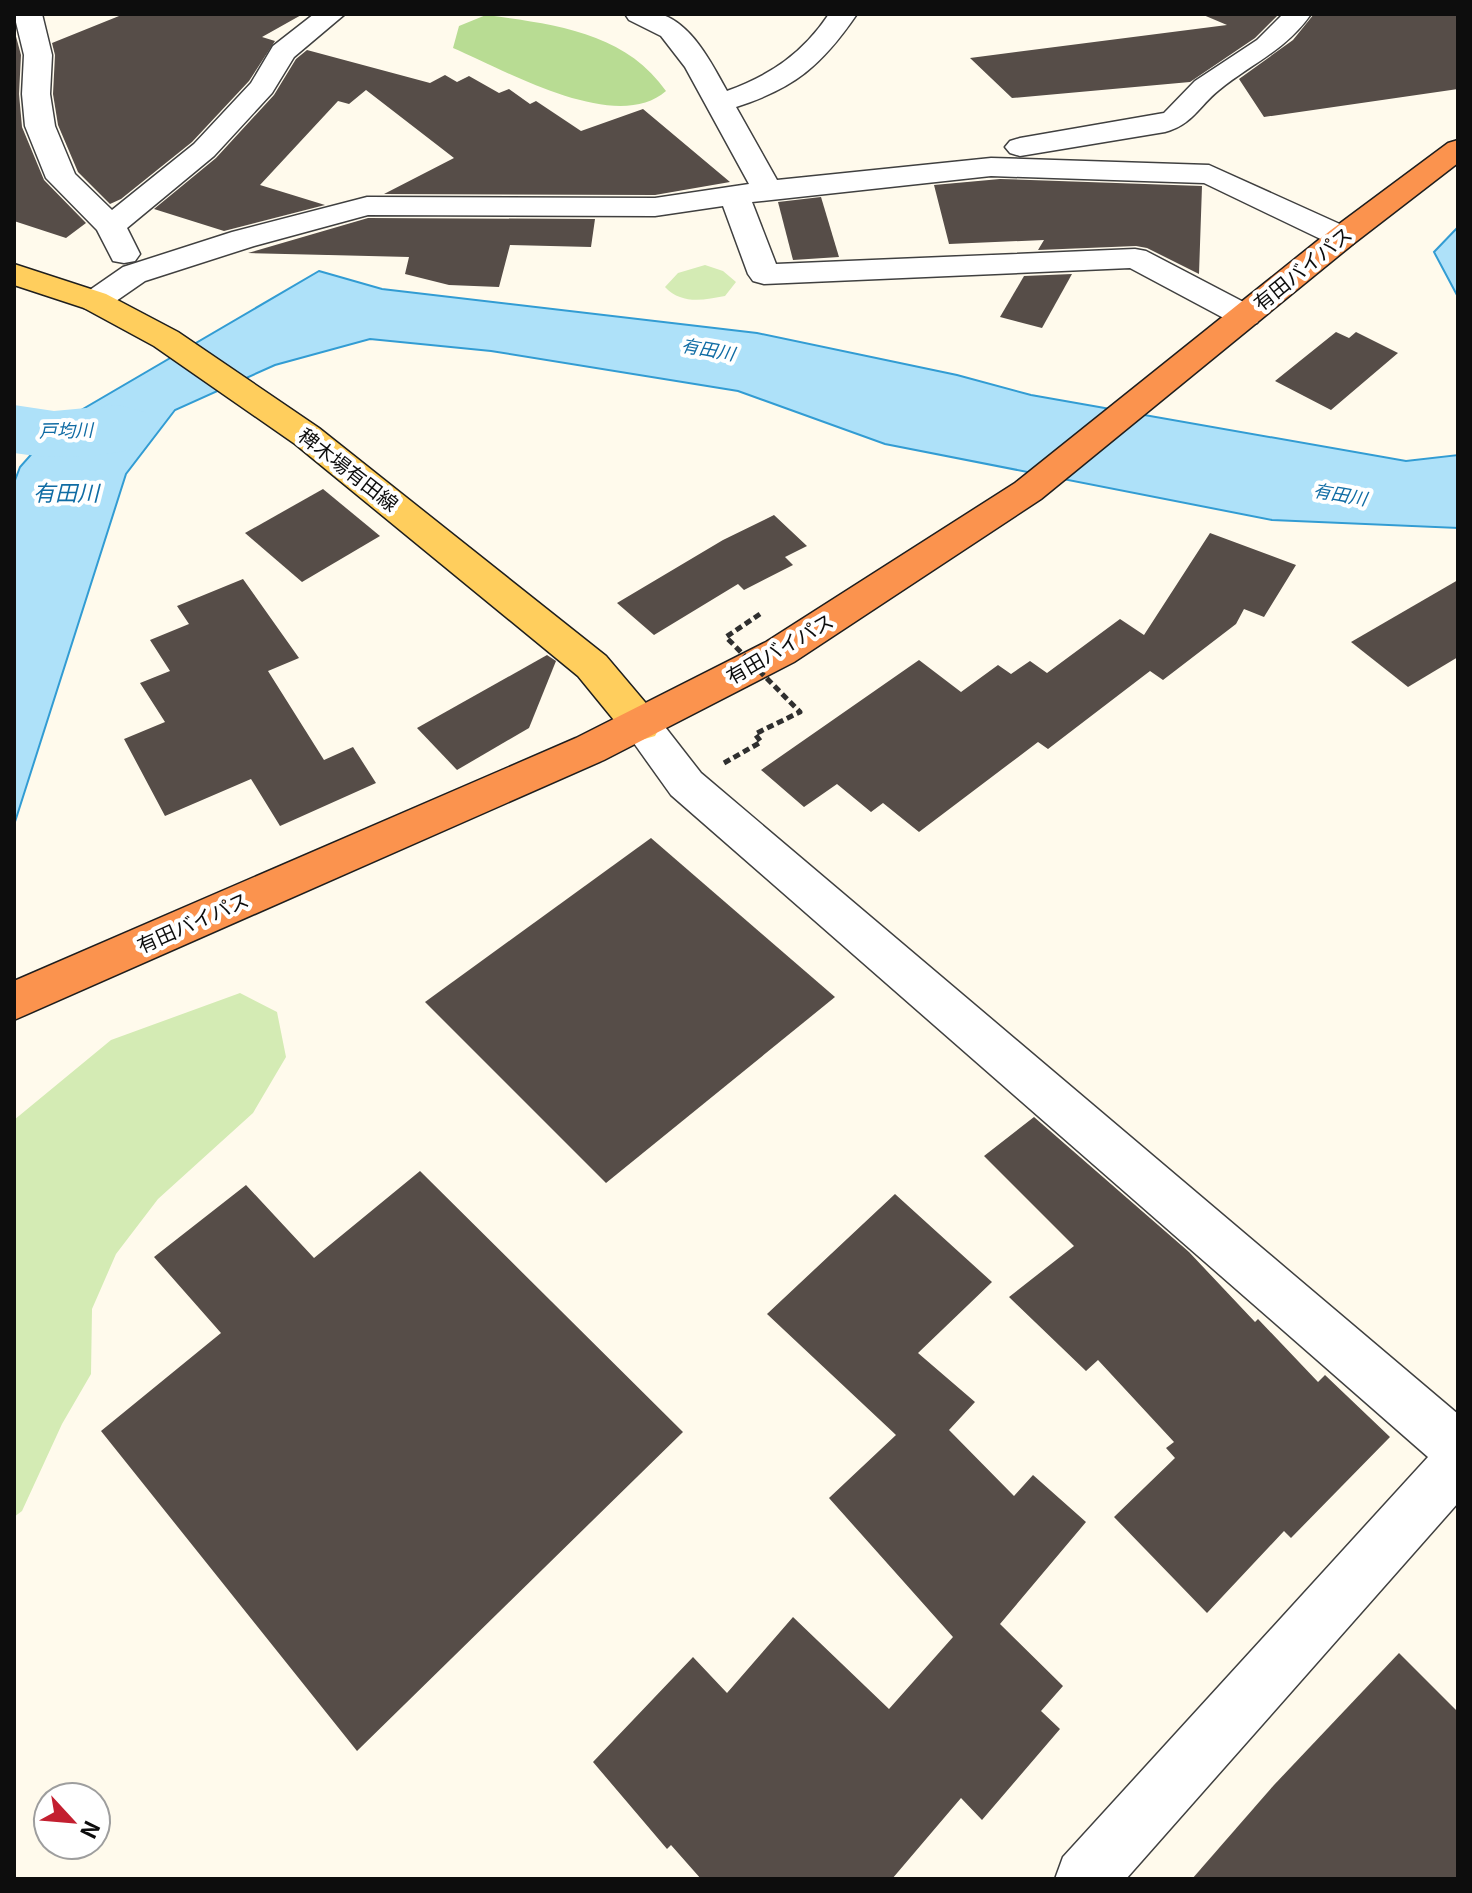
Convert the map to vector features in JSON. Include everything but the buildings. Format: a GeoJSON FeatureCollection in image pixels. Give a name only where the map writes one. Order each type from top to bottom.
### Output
{"type":"FeatureCollection","features":[{"type":"Feature","properties":{"kind":"highway","name":"有田バイパス"},"geometry":{"type":"LineString","coordinates":[[14,1001],[641,725],[780,652],[1028,491],[1342,237],[1458,149]]}},
{"type":"Feature","properties":{"kind":"main road","name":"稗木場有田線"},"geometry":{"type":"LineString","coordinates":[[14,274],[95,301],[166,339],[307,436],[592,666],[641,725]]}},
{"type":"Feature","properties":{"kind":"street"},"geometry":{"type":"LineString","coordinates":[[28,14],[38,55],[36,94],[40,126],[61,178],[111,226],[134,274]]}},
{"type":"Feature","properties":{"kind":"street"},"geometry":{"type":"LineString","coordinates":[[111,226],[204,150],[262,87],[283,52],[331,14]]}},
{"type":"Feature","properties":{"kind":"street"},"geometry":{"type":"LineString","coordinates":[[639,14],[671,30],[698,65],[768,190]]}},
{"type":"Feature","properties":{"kind":"street"},"geometry":{"type":"LineString","coordinates":[[718,103],[771,86],[795,72],[843,14]]}},
{"type":"Feature","properties":{"kind":"street"},"geometry":{"type":"LineString","coordinates":[[800,187],[809,177],[835,165],[949,158],[1165,123],[1183,116],[1203,88],[1286,32],[1290,16]]}},
{"type":"Feature","properties":{"kind":"street"},"geometry":{"type":"LineString","coordinates":[[95,301],[134,274],[243,239],[367,206],[655,207],[768,190],[991,167],[1209,174],[1342,237]]}},
{"type":"Feature","properties":{"kind":"street"},"geometry":{"type":"LineString","coordinates":[[734,195],[764,274],[1135,258],[1245,316]]}},
{"type":"Feature","properties":{"kind":"street"},"geometry":{"type":"LineString","coordinates":[[641,725],[686,784],[1458,1448]]}},
{"type":"Feature","properties":{"kind":"street"},"geometry":{"type":"LineString","coordinates":[[1085,1879],[1458,1463]]}},
{"type":"Feature","properties":{"kind":"path"},"geometry":{"type":"LineString","coordinates":[[724,763],[761,742],[755,734],[800,712],[726,637],[760,614]]}},
{"type":"Feature","properties":{"kind":"green space"},"geometry":{"type":"Polygon","coordinates":[[[486,15],[562,27],[609,43],[649,71],[666,91],[645,103],[619,106],[590,103],[530,83],[453,48],[459,26],[486,15]]]}},
{"type":"Feature","properties":{"kind":"green space"},"geometry":{"type":"Polygon","coordinates":[[[705,265],[723,271],[736,282],[725,296],[686,299],[665,287],[678,273],[705,265]]]}},
{"type":"Feature","properties":{"kind":"green space"},"geometry":{"type":"Polygon","coordinates":[[[240,993],[277,1012],[286,1057],[253,1113],[158,1199],[116,1254],[92,1309],[91,1374],[62,1424],[22,1511],[14,1517],[14,1120],[111,1040],[240,993]]]}},
{"type":"Feature","properties":{"kind":"water"},"geometry":{"type":"Polygon","coordinates":[[[1458,227],[1458,297],[1434,252],[1458,227]]]}},
{"type":"Feature","properties":{"kind":"water","name":"有田川"},"geometry":{"type":"Polygon","coordinates":[[[319,271],[382,289],[757,333],[957,375],[1031,395],[1406,461],[1458,455],[1458,528],[1272,520],[885,444],[738,391],[491,351],[370,339],[275,365],[175,410],[126,474],[14,825],[14,483],[20,467],[59,423],[319,271]]]}},
{"type":"Feature","properties":{"kind":"waterway","name":"戸均川"},"geometry":{"type":"LineString","coordinates":[[14,429],[54,435],[118,429]]}}]}
